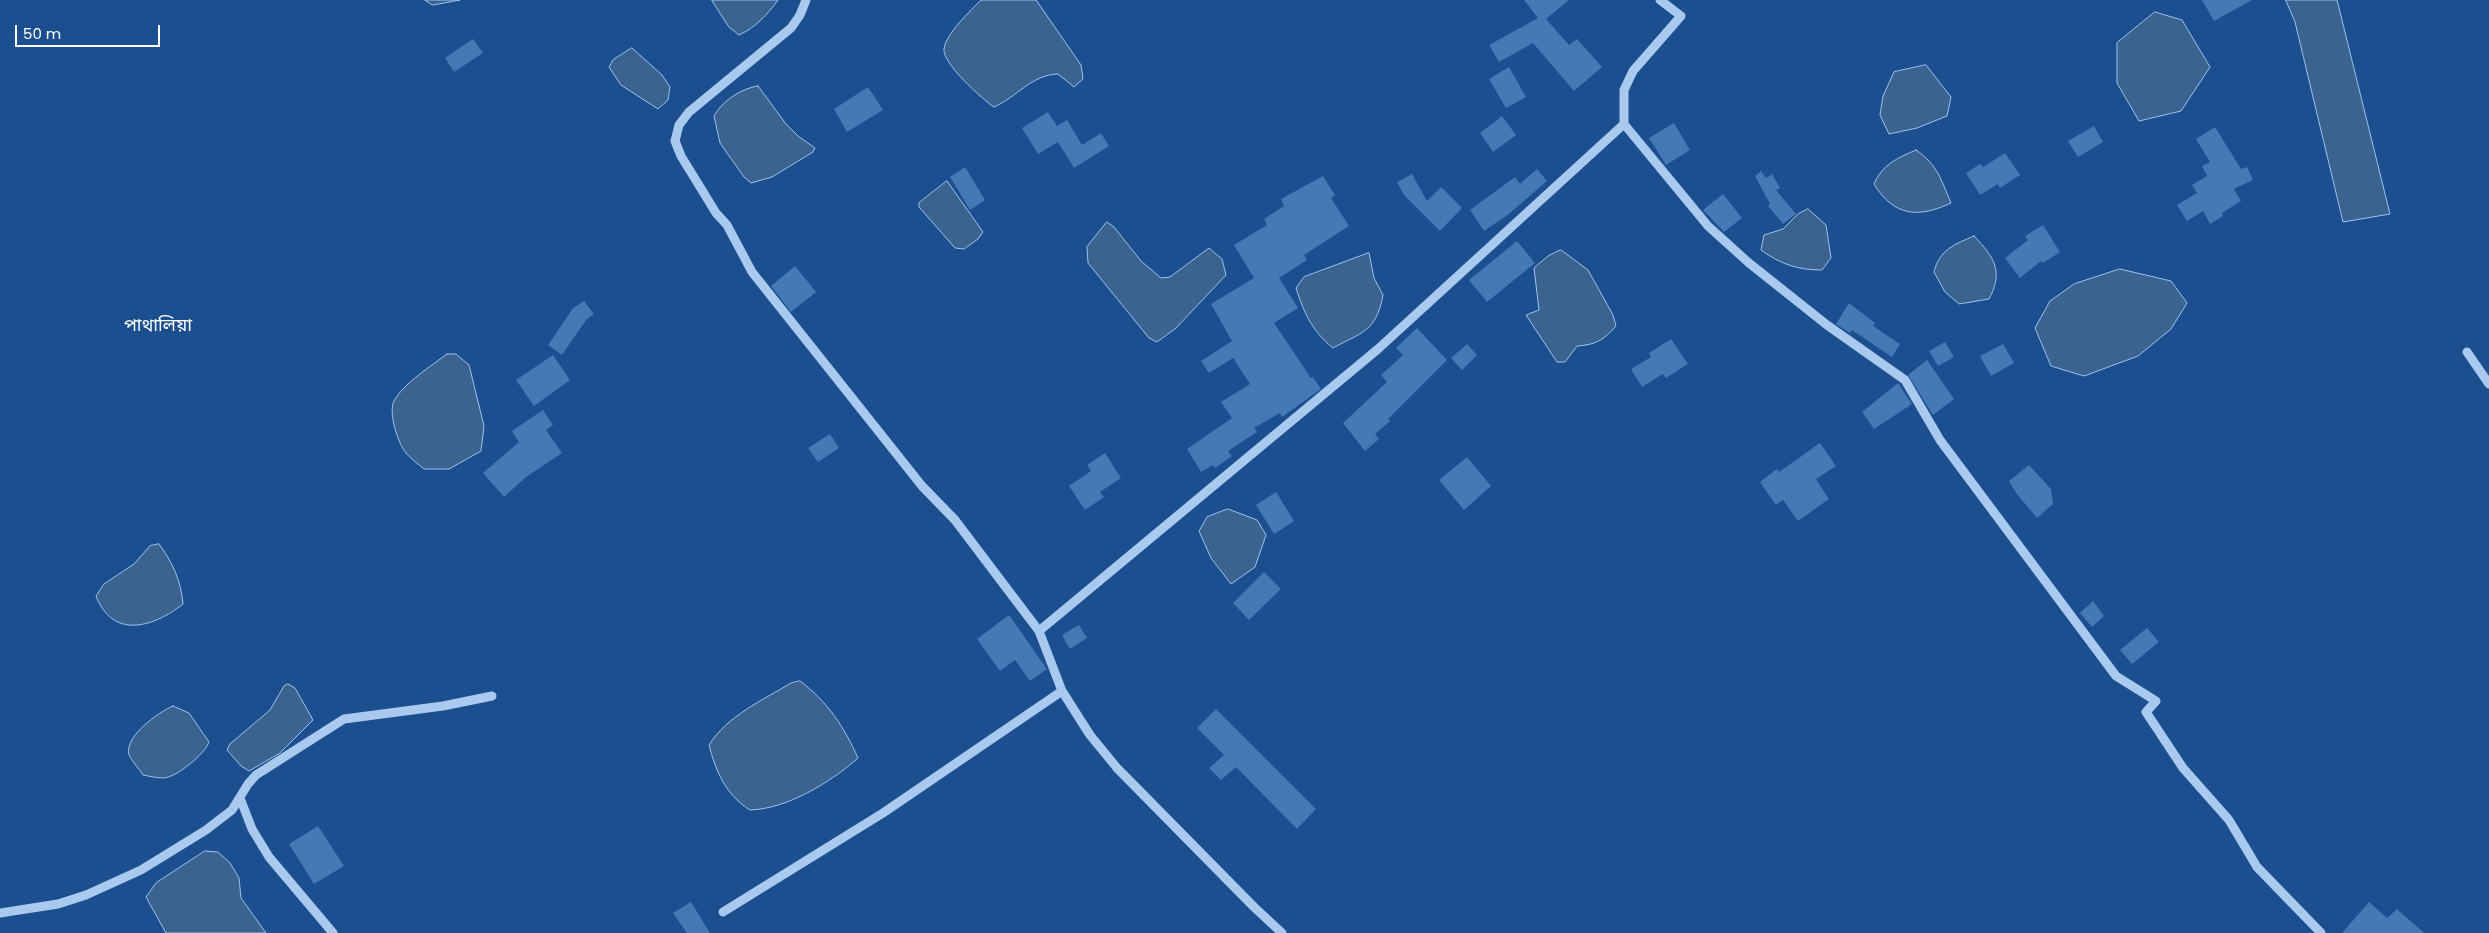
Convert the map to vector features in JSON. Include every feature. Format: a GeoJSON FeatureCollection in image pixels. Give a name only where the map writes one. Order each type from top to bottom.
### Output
{"type":"FeatureCollection","features":[{"type":"Feature","properties":{"kind":"street"},"geometry":{"type":"LineString","coordinates":[[806,0],[800,15],[791,28],[689,112],[679,125],[675,141],[681,156],[716,213],[727,225],[752,272],[922,486],[955,520],[1039,631],[1062,691],[1090,735],[1117,768],[1282,933]]}},
{"type":"Feature","properties":{"kind":"street"},"geometry":{"type":"LineString","coordinates":[[1660,0],[1681,16],[1633,71],[1624,90],[1624,124],[1708,226],[1749,264],[1827,325],[1905,380],[1940,440],[2116,676],[2156,701],[2146,712],[2183,768],[2229,820],[2257,867],[2321,933]]}},
{"type":"Feature","properties":{"kind":"street"},"geometry":{"type":"LineString","coordinates":[[1039,631],[1378,349],[1624,124]]}},
{"type":"Feature","properties":{"kind":"street"},"geometry":{"type":"LineString","coordinates":[[2467,352],[2489,384]]}},
{"type":"Feature","properties":{"kind":"street"},"geometry":{"type":"LineString","coordinates":[[723,912],[883,813],[1062,691]]}},
{"type":"Feature","properties":{"kind":"street"},"geometry":{"type":"LineString","coordinates":[[0,913],[58,904],[113,884],[141,870],[206,830],[232,810],[248,784],[256,775],[344,719],[442,706],[492,696]]}},
{"type":"Feature","properties":{"kind":"street"},"geometry":{"type":"LineString","coordinates":[[240,798],[252,829],[269,857],[333,933]]}},
{"type":"Feature","properties":{"kind":"water"},"geometry":{"type":"Polygon","coordinates":[[[425,0],[460,0],[433,5],[425,0]]]}},
{"type":"Feature","properties":{"kind":"water"},"geometry":{"type":"Polygon","coordinates":[[[712,0],[778,0],[761,20],[739,35],[729,27],[712,0]]]}},
{"type":"Feature","properties":{"kind":"water"},"geometry":{"type":"Polygon","coordinates":[[[981,0],[1036,0],[1081,65],[1083,79],[1074,87],[1058,74],[1048,75],[1032,82],[994,107],[988,103],[972,89],[949,63],[944,49],[945,43],[954,30],[981,0]]]}},
{"type":"Feature","properties":{"kind":"water"},"geometry":{"type":"Polygon","coordinates":[[[2286,0],[2337,0],[2390,214],[2343,222],[2295,22],[2286,0]]]}},
{"type":"Feature","properties":{"kind":"water"},"geometry":{"type":"Polygon","coordinates":[[[2155,12],[2182,20],[2210,67],[2181,111],[2139,121],[2117,83],[2117,43],[2155,12]]]}},
{"type":"Feature","properties":{"kind":"water"},"geometry":{"type":"Polygon","coordinates":[[[632,48],[662,75],[670,87],[668,100],[658,109],[621,85],[609,67],[613,60],[632,48]]]}},
{"type":"Feature","properties":{"kind":"water"},"geometry":{"type":"Polygon","coordinates":[[[1926,65],[1951,97],[1947,116],[1917,128],[1889,134],[1880,115],[1883,96],[1894,72],[1926,65]]]}},
{"type":"Feature","properties":{"kind":"water"},"geometry":{"type":"Polygon","coordinates":[[[758,86],[786,124],[798,136],[815,148],[813,152],[772,177],[751,183],[744,177],[720,143],[714,116],[722,105],[733,96],[746,89],[758,86]]]}},
{"type":"Feature","properties":{"kind":"water"},"geometry":{"type":"Polygon","coordinates":[[[1916,150],[1934,167],[1951,203],[1928,211],[1908,212],[1890,203],[1874,184],[1877,177],[1886,167],[1916,150]]]}},
{"type":"Feature","properties":{"kind":"water"},"geometry":{"type":"Polygon","coordinates":[[[947,181],[983,232],[978,239],[964,249],[955,248],[919,207],[919,203],[947,181]]]}},
{"type":"Feature","properties":{"kind":"water"},"geometry":{"type":"Polygon","coordinates":[[[1808,209],[1826,225],[1831,258],[1822,270],[1805,269],[1790,265],[1775,259],[1761,250],[1764,235],[1783,229],[1798,214],[1808,209]]]}},
{"type":"Feature","properties":{"kind":"water"},"geometry":{"type":"Polygon","coordinates":[[[1107,222],[1114,227],[1141,261],[1161,278],[1170,277],[1209,248],[1222,259],[1226,275],[1176,328],[1157,342],[1149,338],[1088,263],[1087,247],[1107,222]]]}},
{"type":"Feature","properties":{"kind":"water"},"geometry":{"type":"Polygon","coordinates":[[[1974,236],[1987,251],[1995,265],[1996,280],[1989,299],[1959,304],[1945,292],[1934,272],[1936,264],[1944,253],[1954,245],[1974,236]]]}},
{"type":"Feature","properties":{"kind":"water"},"geometry":{"type":"Polygon","coordinates":[[[1561,250],[1588,270],[1613,315],[1616,326],[1599,341],[1577,346],[1565,362],[1557,362],[1526,315],[1539,310],[1534,268],[1548,256],[1561,250]]]}},
{"type":"Feature","properties":{"kind":"water"},"geometry":{"type":"Polygon","coordinates":[[[1369,253],[1374,278],[1383,295],[1380,307],[1372,324],[1360,334],[1333,348],[1314,328],[1302,306],[1296,288],[1304,277],[1369,253]]]}},
{"type":"Feature","properties":{"kind":"water"},"geometry":{"type":"Polygon","coordinates":[[[2120,269],[2171,281],[2187,303],[2171,329],[2138,356],[2084,376],[2051,366],[2035,328],[2050,301],[2074,284],[2120,269]]]}},
{"type":"Feature","properties":{"kind":"water"},"geometry":{"type":"Polygon","coordinates":[[[447,354],[456,354],[469,365],[484,426],[481,451],[449,469],[424,469],[403,448],[395,428],[392,406],[404,388],[447,354]]]}},
{"type":"Feature","properties":{"kind":"water"},"geometry":{"type":"Polygon","coordinates":[[[1228,509],[1257,520],[1266,535],[1255,567],[1231,584],[1211,558],[1199,531],[1207,517],[1228,509]]]}},
{"type":"Feature","properties":{"kind":"water"},"geometry":{"type":"Polygon","coordinates":[[[159,544],[176,572],[183,604],[160,619],[147,623],[123,624],[113,619],[103,610],[96,596],[104,584],[134,564],[150,546],[159,544]]]}},
{"type":"Feature","properties":{"kind":"water"},"geometry":{"type":"Polygon","coordinates":[[[800,681],[827,706],[847,736],[858,758],[835,776],[808,793],[779,805],[750,810],[728,790],[715,764],[709,745],[725,725],[746,709],[791,683],[800,681]]]}},
{"type":"Feature","properties":{"kind":"water"},"geometry":{"type":"Polygon","coordinates":[[[288,684],[295,688],[313,720],[280,753],[249,771],[241,766],[227,750],[230,744],[270,710],[284,686],[288,684]]]}},
{"type":"Feature","properties":{"kind":"water"},"geometry":{"type":"Polygon","coordinates":[[[173,706],[189,713],[209,742],[196,759],[169,777],[143,775],[129,755],[132,740],[152,719],[173,706]]]}},
{"type":"Feature","properties":{"kind":"water"},"geometry":{"type":"Polygon","coordinates":[[[205,851],[218,852],[230,863],[239,878],[241,898],[266,933],[166,933],[146,897],[156,883],[205,851]]]}},
{"type":"Feature","properties":{"kind":"building"},"geometry":{"type":"Polygon","coordinates":[[[1524,0],[1569,0],[1546,19],[1569,45],[1577,39],[1602,67],[1574,91],[1533,43],[1499,62],[1489,45],[1538,18],[1524,0]]]}},
{"type":"Feature","properties":{"kind":"building"},"geometry":{"type":"Polygon","coordinates":[[[2202,0],[2252,0],[2214,21],[2202,0]]]}},
{"type":"Feature","properties":{"kind":"building"},"geometry":{"type":"Polygon","coordinates":[[[473,39],[483,53],[454,72],[445,58],[473,39]]]}},
{"type":"Feature","properties":{"kind":"building"},"geometry":{"type":"Polygon","coordinates":[[[1509,67],[1526,97],[1506,108],[1489,79],[1509,67]]]}},
{"type":"Feature","properties":{"kind":"building"},"geometry":{"type":"Polygon","coordinates":[[[868,87],[883,110],[847,132],[834,109],[868,87]]]}},
{"type":"Feature","properties":{"kind":"building"},"geometry":{"type":"Polygon","coordinates":[[[1048,112],[1057,126],[1067,120],[1082,145],[1101,133],[1109,146],[1074,168],[1058,142],[1038,154],[1022,128],[1048,112]]]}},
{"type":"Feature","properties":{"kind":"building"},"geometry":{"type":"Polygon","coordinates":[[[1502,116],[1516,135],[1493,152],[1480,133],[1502,116]]]}},
{"type":"Feature","properties":{"kind":"building"},"geometry":{"type":"Polygon","coordinates":[[[1674,123],[1690,150],[1666,165],[1649,138],[1674,123]]]}},
{"type":"Feature","properties":{"kind":"building"},"geometry":{"type":"Polygon","coordinates":[[[2094,126],[2103,142],[2078,157],[2068,141],[2094,126]]]}},
{"type":"Feature","properties":{"kind":"building"},"geometry":{"type":"Polygon","coordinates":[[[2215,127],[2241,169],[2247,167],[2253,180],[2234,189],[2241,201],[2222,213],[2223,216],[2210,224],[2203,211],[2187,221],[2177,205],[2197,193],[2192,185],[2207,176],[2202,166],[2210,162],[2196,139],[2215,127]]]}},
{"type":"Feature","properties":{"kind":"building"},"geometry":{"type":"Polygon","coordinates":[[[2005,153],[2020,175],[2000,188],[1998,184],[1980,195],[1966,173],[1980,164],[1983,167],[2005,153]]]}},
{"type":"Feature","properties":{"kind":"building"},"geometry":{"type":"Polygon","coordinates":[[[965,167],[985,200],[970,210],[950,177],[965,167]]]}},
{"type":"Feature","properties":{"kind":"building"},"geometry":{"type":"Polygon","coordinates":[[[1537,169],[1547,181],[1509,214],[1484,231],[1470,210],[1515,177],[1520,184],[1537,169]]]}},
{"type":"Feature","properties":{"kind":"building"},"geometry":{"type":"Polygon","coordinates":[[[1761,171],[1766,178],[1772,174],[1780,188],[1776,190],[1796,214],[1783,224],[1768,206],[1770,204],[1755,176],[1761,171]]]}},
{"type":"Feature","properties":{"kind":"building"},"geometry":{"type":"Polygon","coordinates":[[[1412,174],[1427,201],[1441,187],[1462,208],[1440,231],[1404,195],[1397,182],[1412,174]]]}},
{"type":"Feature","properties":{"kind":"building"},"geometry":{"type":"Polygon","coordinates":[[[1323,176],[1335,195],[1331,198],[1349,226],[1304,255],[1307,260],[1279,278],[1298,308],[1274,323],[1311,378],[1313,377],[1321,389],[1282,417],[1280,413],[1254,428],[1257,432],[1228,451],[1232,456],[1215,468],[1213,465],[1201,472],[1187,449],[1232,418],[1221,402],[1250,384],[1233,358],[1209,373],[1201,361],[1232,341],[1211,304],[1254,278],[1234,245],[1267,225],[1264,219],[1284,206],[1281,199],[1323,176]]]}},
{"type":"Feature","properties":{"kind":"building"},"geometry":{"type":"Polygon","coordinates":[[[1723,194],[1742,218],[1724,232],[1703,210],[1723,194]]]}},
{"type":"Feature","properties":{"kind":"building"},"geometry":{"type":"Polygon","coordinates":[[[2043,225],[2060,252],[2043,263],[2041,261],[2020,278],[2005,258],[2028,240],[2025,236],[2043,225]]]}},
{"type":"Feature","properties":{"kind":"building"},"geometry":{"type":"Polygon","coordinates":[[[1517,241],[1535,263],[1487,302],[1469,280],[1517,241]]]}},
{"type":"Feature","properties":{"kind":"building"},"geometry":{"type":"Polygon","coordinates":[[[795,266],[816,292],[791,312],[771,286],[795,266]]]}},
{"type":"Feature","properties":{"kind":"building"},"geometry":{"type":"Polygon","coordinates":[[[584,301],[594,314],[586,320],[562,355],[548,345],[573,308],[584,301]]]}},
{"type":"Feature","properties":{"kind":"building"},"geometry":{"type":"Polygon","coordinates":[[[1849,303],[1875,323],[1873,326],[1900,344],[1892,357],[1852,330],[1850,333],[1836,324],[1849,303]]]}},
{"type":"Feature","properties":{"kind":"building"},"geometry":{"type":"Polygon","coordinates":[[[1417,328],[1447,360],[1388,419],[1390,421],[1375,434],[1379,439],[1365,451],[1343,423],[1387,382],[1381,375],[1403,355],[1396,348],[1417,328]]]}},
{"type":"Feature","properties":{"kind":"building"},"geometry":{"type":"Polygon","coordinates":[[[1671,339],[1688,364],[1666,378],[1663,374],[1642,387],[1631,369],[1651,357],[1649,353],[1671,339]]]}},
{"type":"Feature","properties":{"kind":"building"},"geometry":{"type":"Polygon","coordinates":[[[1945,342],[1954,357],[1938,366],[1929,351],[1945,342]]]}},
{"type":"Feature","properties":{"kind":"building"},"geometry":{"type":"Polygon","coordinates":[[[1467,344],[1477,355],[1462,370],[1451,358],[1467,344]]]}},
{"type":"Feature","properties":{"kind":"building"},"geometry":{"type":"Polygon","coordinates":[[[2003,344],[2014,363],[1991,376],[1980,356],[2003,344]]]}},
{"type":"Feature","properties":{"kind":"building"},"geometry":{"type":"Polygon","coordinates":[[[553,355],[570,380],[534,406],[516,380],[553,355]]]}},
{"type":"Feature","properties":{"kind":"building"},"geometry":{"type":"Polygon","coordinates":[[[1927,360],[1954,399],[1933,415],[1908,375],[1927,360]]]}},
{"type":"Feature","properties":{"kind":"building"},"geometry":{"type":"Polygon","coordinates":[[[1898,383],[1912,404],[1874,429],[1862,412],[1898,383]]]}},
{"type":"Feature","properties":{"kind":"building"},"geometry":{"type":"Polygon","coordinates":[[[543,410],[553,425],[546,430],[562,453],[526,477],[504,497],[483,473],[519,442],[512,431],[543,410]]]}},
{"type":"Feature","properties":{"kind":"building"},"geometry":{"type":"Polygon","coordinates":[[[830,434],[839,448],[818,462],[808,448],[830,434]]]}},
{"type":"Feature","properties":{"kind":"building"},"geometry":{"type":"Polygon","coordinates":[[[1820,443],[1836,466],[1816,479],[1829,499],[1798,521],[1783,500],[1776,505],[1760,482],[1777,469],[1779,472],[1820,443]]]}},
{"type":"Feature","properties":{"kind":"building"},"geometry":{"type":"Polygon","coordinates":[[[1105,453],[1121,478],[1100,492],[1104,497],[1085,510],[1069,486],[1091,471],[1087,465],[1105,453]]]}},
{"type":"Feature","properties":{"kind":"building"},"geometry":{"type":"Polygon","coordinates":[[[1467,457],[1491,486],[1464,510],[1439,480],[1467,457]]]}},
{"type":"Feature","properties":{"kind":"building"},"geometry":{"type":"Polygon","coordinates":[[[2029,465],[2051,489],[2053,504],[2037,518],[2016,493],[2009,481],[2029,465]]]}},
{"type":"Feature","properties":{"kind":"building"},"geometry":{"type":"Polygon","coordinates":[[[1276,492],[1294,521],[1274,534],[1256,505],[1276,492]]]}},
{"type":"Feature","properties":{"kind":"building"},"geometry":{"type":"Polygon","coordinates":[[[1264,572],[1281,589],[1249,620],[1233,603],[1264,572]]]}},
{"type":"Feature","properties":{"kind":"building"},"geometry":{"type":"Polygon","coordinates":[[[2093,601],[2104,616],[2092,627],[2080,613],[2093,601]]]}},
{"type":"Feature","properties":{"kind":"building"},"geometry":{"type":"Polygon","coordinates":[[[1009,615],[1047,669],[1030,681],[1015,660],[1000,671],[977,639],[1009,615]]]}},
{"type":"Feature","properties":{"kind":"building"},"geometry":{"type":"Polygon","coordinates":[[[1079,625],[1087,638],[1070,649],[1062,635],[1079,625]]]}},
{"type":"Feature","properties":{"kind":"building"},"geometry":{"type":"Polygon","coordinates":[[[2147,628],[2159,642],[2132,664],[2120,650],[2147,628]]]}},
{"type":"Feature","properties":{"kind":"building"},"geometry":{"type":"Polygon","coordinates":[[[1216,709],[1316,809],[1297,829],[1236,767],[1221,780],[1209,768],[1224,755],[1197,728],[1216,709]]]}},
{"type":"Feature","properties":{"kind":"building"},"geometry":{"type":"Polygon","coordinates":[[[318,826],[344,866],[314,884],[289,844],[318,826]]]}},
{"type":"Feature","properties":{"kind":"building"},"geometry":{"type":"Polygon","coordinates":[[[691,902],[710,933],[687,933],[673,913],[691,902]]]}},
{"type":"Feature","properties":{"kind":"building"},"geometry":{"type":"Polygon","coordinates":[[[2369,902],[2387,918],[2397,909],[2424,933],[2342,933],[2369,902]]]}},
{"type":"Feature","properties":{"kind":"district","name":"পাথালিয়া"},"geometry":{"type":"Point","coordinates":[158,326]}}]}
